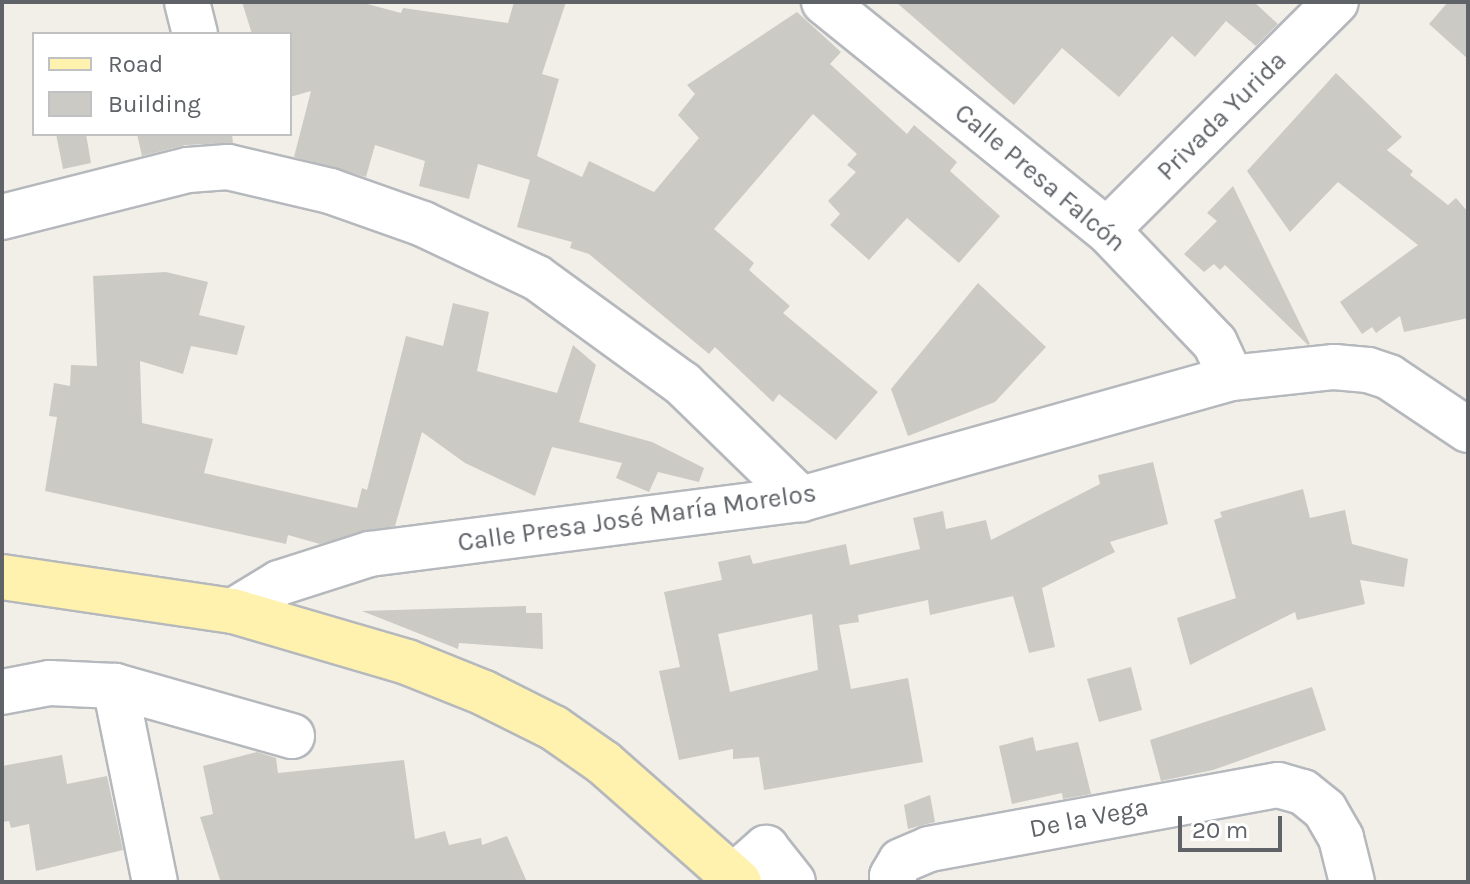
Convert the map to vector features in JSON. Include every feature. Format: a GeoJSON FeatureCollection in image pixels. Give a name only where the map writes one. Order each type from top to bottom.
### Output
{"type":"FeatureCollection","features":[{"type":"Feature","properties":{"kind":"main road"},"geometry":{"type":"LineString","coordinates":[[2,577],[233,611],[407,662],[554,728],[657,805],[737,879]]}},
{"type":"Feature","properties":{"kind":"street"},"geometry":{"type":"LineString","coordinates":[[187,2],[194,32]]}},
{"type":"Feature","properties":{"kind":"street","name":"Privada Yurida"},"geometry":{"type":"LineString","coordinates":[[1107,230],[1336,2]]}},
{"type":"Feature","properties":{"kind":"street","name":"Calle Presa Falcón"},"geometry":{"type":"LineString","coordinates":[[845,8],[1107,230],[1215,343],[1231,378]]}},
{"type":"Feature","properties":{"kind":"street"},"geometry":{"type":"LineString","coordinates":[[2,217],[188,170],[224,150],[423,224],[537,278],[683,384],[801,499]]}},
{"type":"Feature","properties":{"kind":"street","name":"Calle Presa José María Morelos"},"geometry":{"type":"LineString","coordinates":[[233,611],[279,583],[370,554],[801,499],[1231,378],[1334,367],[1368,370],[1389,377],[1468,430]]}},
{"type":"Feature","properties":{"kind":"street"},"geometry":{"type":"LineString","coordinates":[[2,692],[50,683],[115,686],[292,736]]}},
{"type":"Feature","properties":{"kind":"street"},"geometry":{"type":"LineString","coordinates":[[115,686],[155,882]]}},
{"type":"Feature","properties":{"kind":"street","name":"De la Vega"},"geometry":{"type":"LineString","coordinates":[[894,882],[892,876],[901,861],[929,849],[1278,785],[1303,792],[1325,810],[1341,838],[1352,882]]}},
{"type":"Feature","properties":{"kind":"street"},"geometry":{"type":"LineString","coordinates":[[737,879],[766,848],[793,882]]}},
{"type":"Feature","properties":{"kind":"building"},"geometry":{"type":"Polygon","coordinates":[[[242,2],[360,2],[401,13],[403,8],[508,23],[514,2],[566,2],[542,74],[559,79],[537,156],[582,177],[589,161],[654,192],[699,138],[678,115],[695,94],[687,85],[797,12],[841,52],[830,64],[907,134],[914,125],[957,162],[950,171],[1000,216],[959,263],[907,218],[869,260],[830,225],[840,214],[828,201],[856,172],[847,165],[857,154],[813,114],[714,229],[754,263],[749,270],[790,306],[783,313],[878,392],[836,440],[779,394],[773,402],[715,347],[709,354],[589,254],[570,248],[572,242],[517,227],[530,180],[478,164],[469,199],[419,186],[425,161],[375,145],[366,177],[294,157],[311,91],[292,96],[292,32],[251,32],[242,2]]]}},
{"type":"Feature","properties":{"kind":"building"},"geometry":{"type":"Polygon","coordinates":[[[896,2],[1254,2],[1278,24],[1256,46],[1226,21],[1195,57],[1172,36],[1119,97],[1062,48],[1014,105],[896,2]]]}},
{"type":"Feature","properties":{"kind":"building"},"geometry":{"type":"Polygon","coordinates":[[[1448,2],[1468,2],[1468,59],[1429,24],[1448,2]]]}},
{"type":"Feature","properties":{"kind":"building"},"geometry":{"type":"Polygon","coordinates":[[[1336,73],[1402,137],[1387,150],[1413,171],[1410,175],[1448,205],[1456,198],[1468,212],[1468,318],[1404,332],[1400,316],[1376,333],[1372,327],[1362,334],[1340,302],[1418,245],[1338,182],[1290,232],[1247,171],[1336,73]]]}},
{"type":"Feature","properties":{"kind":"building"},"geometry":{"type":"Polygon","coordinates":[[[56,136],[86,136],[91,163],[63,169],[56,136]]]}},
{"type":"Feature","properties":{"kind":"building"},"geometry":{"type":"Polygon","coordinates":[[[137,136],[232,136],[233,143],[186,145],[142,156],[137,136]]]}},
{"type":"Feature","properties":{"kind":"building"},"geometry":{"type":"Polygon","coordinates":[[[1233,186],[1308,345],[1225,265],[1220,270],[1214,264],[1204,272],[1184,254],[1217,221],[1207,213],[1233,186]]]}},
{"type":"Feature","properties":{"kind":"building"},"geometry":{"type":"Polygon","coordinates":[[[166,272],[208,282],[199,315],[245,326],[237,355],[191,346],[183,374],[140,361],[142,423],[213,439],[204,473],[357,508],[362,488],[367,490],[406,336],[443,346],[453,303],[489,312],[477,371],[557,393],[573,345],[596,365],[579,422],[652,442],[704,468],[699,482],[658,472],[649,492],[616,478],[622,463],[552,447],[535,496],[465,463],[422,432],[395,526],[320,544],[288,535],[286,544],[45,491],[57,417],[49,416],[54,383],[70,386],[71,365],[97,366],[93,276],[166,272]]]}},
{"type":"Feature","properties":{"kind":"building"},"geometry":{"type":"Polygon","coordinates":[[[978,283],[1046,347],[995,402],[908,436],[891,389],[978,283]]]}},
{"type":"Feature","properties":{"kind":"building"},"geometry":{"type":"Polygon","coordinates":[[[1153,462],[1168,524],[1110,542],[1115,552],[1042,588],[1055,647],[1029,653],[1013,596],[930,615],[928,600],[858,615],[859,622],[839,625],[851,689],[908,678],[923,762],[764,790],[759,757],[733,759],[733,749],[679,760],[659,671],[680,667],[664,592],[722,580],[718,562],[750,555],[753,564],[846,544],[850,565],[920,549],[913,518],[943,511],[946,529],[986,520],[991,540],[1100,484],[1098,475],[1153,462]],[[812,614],[718,634],[730,692],[818,670],[812,614]]]}},
{"type":"Feature","properties":{"kind":"building"},"geometry":{"type":"Polygon","coordinates":[[[1303,489],[1310,518],[1345,510],[1352,544],[1408,559],[1404,587],[1360,580],[1365,604],[1297,620],[1295,612],[1190,665],[1177,618],[1236,598],[1214,520],[1222,517],[1220,512],[1303,489]]]}},
{"type":"Feature","properties":{"kind":"building"},"geometry":{"type":"Polygon","coordinates":[[[526,606],[526,613],[542,613],[543,649],[459,643],[458,649],[362,611],[526,606]]]}},
{"type":"Feature","properties":{"kind":"building"},"geometry":{"type":"Polygon","coordinates":[[[1131,667],[1142,710],[1099,722],[1087,679],[1131,667]]]}},
{"type":"Feature","properties":{"kind":"building"},"geometry":{"type":"Polygon","coordinates":[[[1312,687],[1326,730],[1213,770],[1161,781],[1150,740],[1312,687]]]}},
{"type":"Feature","properties":{"kind":"building"},"geometry":{"type":"Polygon","coordinates":[[[1033,737],[1036,751],[1078,742],[1091,794],[1063,799],[1062,793],[1012,804],[999,746],[1033,737]]]}},
{"type":"Feature","properties":{"kind":"building"},"geometry":{"type":"Polygon","coordinates":[[[257,752],[276,758],[278,773],[404,760],[415,839],[445,831],[449,845],[481,838],[482,845],[507,836],[527,882],[220,880],[200,817],[213,814],[203,766],[257,752]]]}},
{"type":"Feature","properties":{"kind":"building"},"geometry":{"type":"Polygon","coordinates":[[[62,755],[67,784],[107,776],[123,850],[36,871],[29,824],[11,828],[9,821],[2,822],[2,766],[62,755]]]}},
{"type":"Feature","properties":{"kind":"building"},"geometry":{"type":"Polygon","coordinates":[[[930,795],[935,822],[908,829],[904,805],[930,795]]]}}]}
